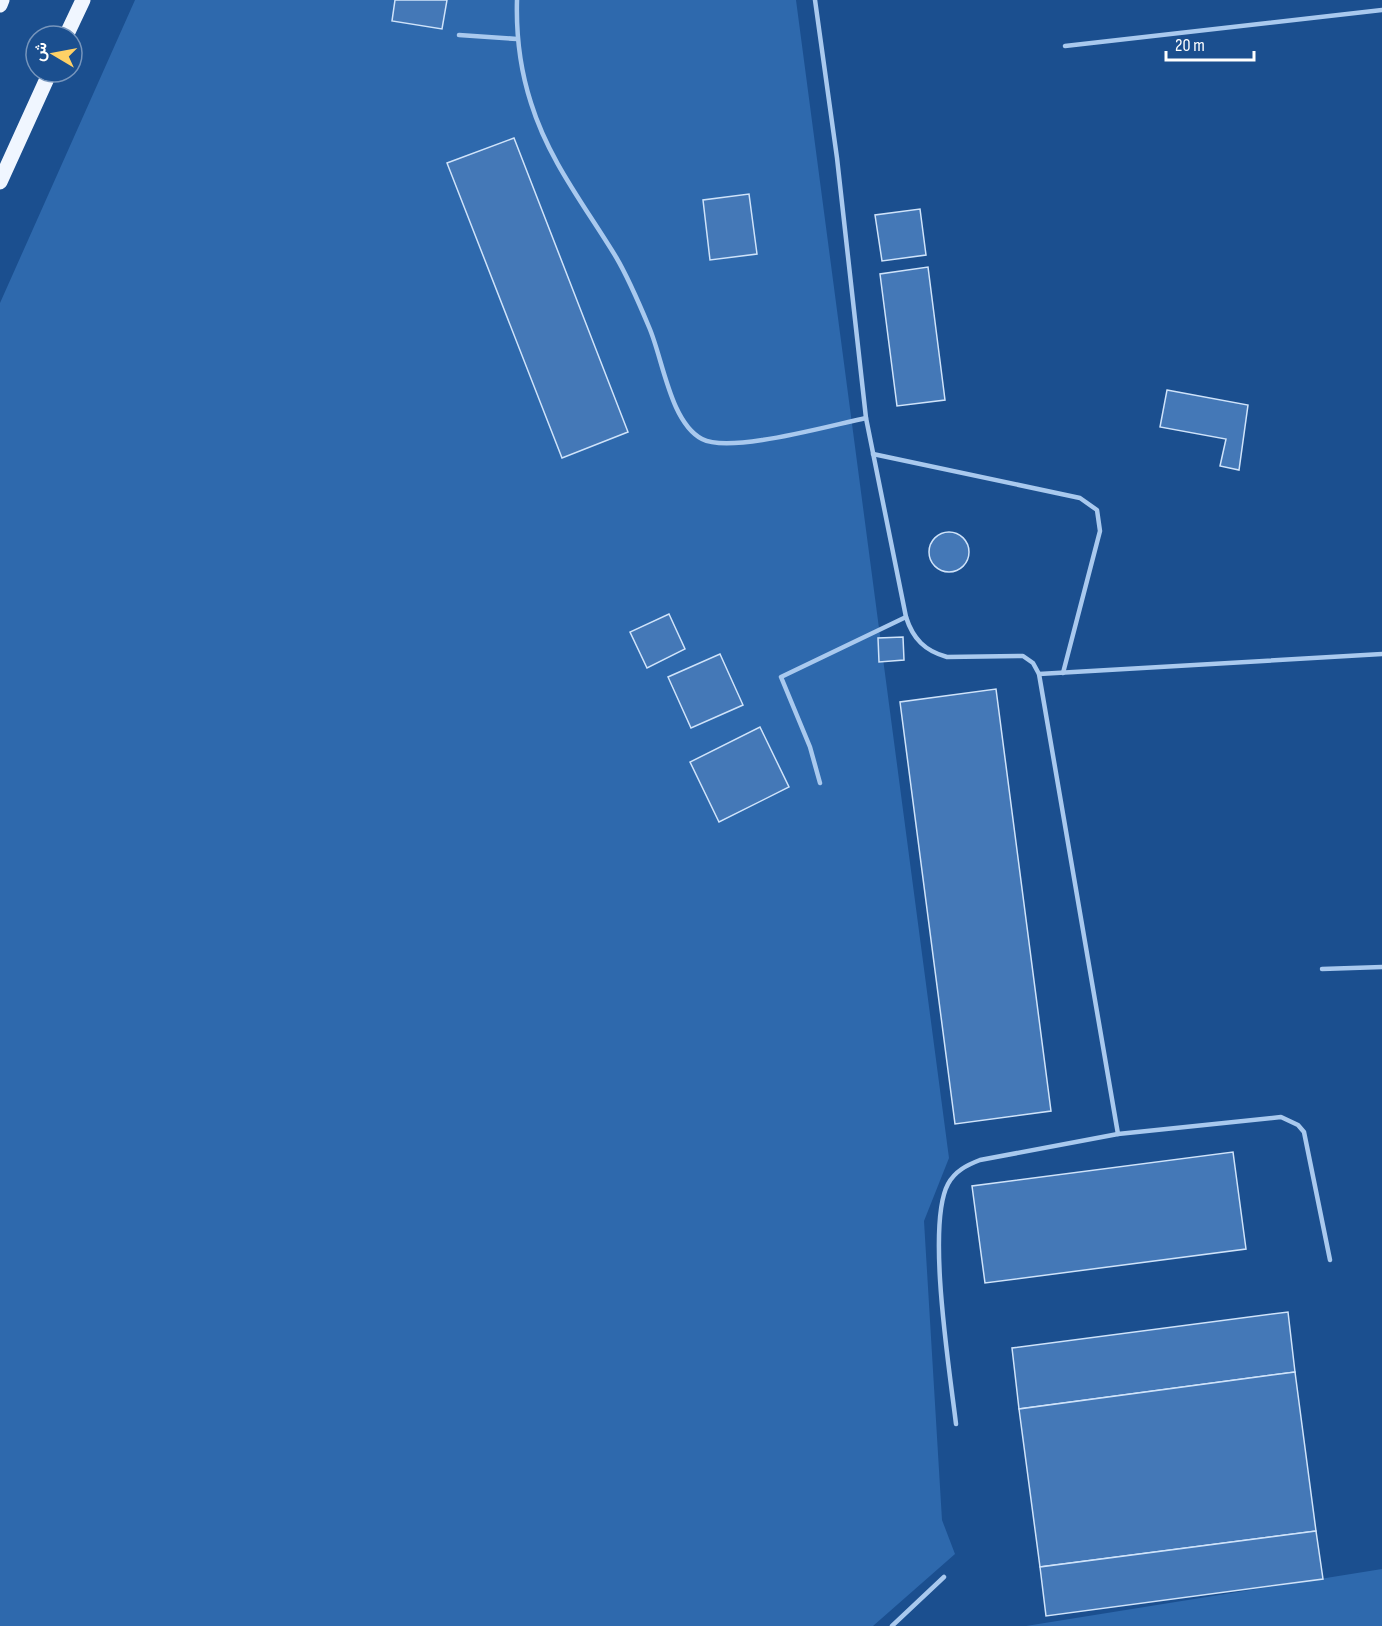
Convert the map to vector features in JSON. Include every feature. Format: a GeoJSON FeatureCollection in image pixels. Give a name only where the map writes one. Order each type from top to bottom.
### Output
{"type":"FeatureCollection","features":[{"type":"Feature","properties":{"kind":"main road"},"geometry":{"type":"LineString","coordinates":[[0,5],[2,0]]}},
{"type":"Feature","properties":{"kind":"main road"},"geometry":{"type":"LineString","coordinates":[[72,24],[83,0]]}},
{"type":"Feature","properties":{"kind":"main road"},"geometry":{"type":"LineString","coordinates":[[0,182],[45,84]]}},
{"type":"Feature","properties":{"kind":"lane"},"geometry":{"type":"LineString","coordinates":[[517,0],[517,39],[531,103],[542,134],[556,164],[618,260],[636,295],[664,369],[675,407],[690,430],[716,444],[731,445],[866,418]]}},
{"type":"Feature","properties":{"kind":"lane"},"geometry":{"type":"LineString","coordinates":[[815,0],[837,158],[866,418],[906,617],[915,639],[935,654],[947,657],[1023,656],[1033,663],[1039,674],[1118,1134]]}},
{"type":"Feature","properties":{"kind":"lane"},"geometry":{"type":"LineString","coordinates":[[1065,46],[1382,10]]}},
{"type":"Feature","properties":{"kind":"lane"},"geometry":{"type":"LineString","coordinates":[[459,35],[517,39]]}},
{"type":"Feature","properties":{"kind":"lane"},"geometry":{"type":"LineString","coordinates":[[873,454],[1080,498],[1090,502],[1097,510],[1100,531],[1063,673]]}},
{"type":"Feature","properties":{"kind":"lane"},"geometry":{"type":"LineString","coordinates":[[820,783],[810,747],[782,677],[906,617]]}},
{"type":"Feature","properties":{"kind":"lane"},"geometry":{"type":"LineString","coordinates":[[1039,674],[1382,654]]}},
{"type":"Feature","properties":{"kind":"lane"},"geometry":{"type":"LineString","coordinates":[[1322,969],[1382,967]]}},
{"type":"Feature","properties":{"kind":"lane"},"geometry":{"type":"LineString","coordinates":[[956,1424],[940,1263],[941,1209],[948,1183],[956,1172],[980,1160],[1118,1134],[1272,1116],[1290,1120],[1305,1132],[1330,1260]]}},
{"type":"Feature","properties":{"kind":"lane"},"geometry":{"type":"LineString","coordinates":[[892,1626],[944,1577]]}},
{"type":"Feature","properties":{"kind":"shaded area"},"geometry":{"type":"Polygon","coordinates":[[[135,0],[796,0],[949,1158],[924,1221],[942,1520],[955,1554],[873,1626],[0,1626],[0,303],[135,0]]]}},
{"type":"Feature","properties":{"kind":"shaded area"},"geometry":{"type":"Polygon","coordinates":[[[1382,1569],[1382,1626],[1026,1626],[1382,1569]]]}},
{"type":"Feature","properties":{"kind":"building"},"geometry":{"type":"Polygon","coordinates":[[[395,0],[447,0],[442,29],[392,21],[395,0]]]}},
{"type":"Feature","properties":{"kind":"building"},"geometry":{"type":"Polygon","coordinates":[[[514,138],[628,432],[562,458],[447,163],[514,138]]]}},
{"type":"Feature","properties":{"kind":"building"},"geometry":{"type":"Polygon","coordinates":[[[749,194],[757,254],[710,260],[703,200],[749,194]]]}},
{"type":"Feature","properties":{"kind":"building"},"geometry":{"type":"Polygon","coordinates":[[[920,209],[926,255],[882,261],[875,215],[920,209]]]}},
{"type":"Feature","properties":{"kind":"building"},"geometry":{"type":"Polygon","coordinates":[[[928,267],[945,400],[897,406],[880,274],[928,267]]]}},
{"type":"Feature","properties":{"kind":"building"},"geometry":{"type":"Polygon","coordinates":[[[1167,390],[1248,405],[1239,470],[1220,466],[1226,439],[1160,427],[1167,390]]]}},
{"type":"Feature","properties":{"kind":"building"},"geometry":{"type":"Polygon","coordinates":[[[949,532],[963,538],[969,552],[963,566],[949,572],[935,566],[929,552],[935,538],[949,532]]]}},
{"type":"Feature","properties":{"kind":"building"},"geometry":{"type":"Polygon","coordinates":[[[669,614],[685,649],[647,668],[630,632],[669,614]]]}},
{"type":"Feature","properties":{"kind":"building"},"geometry":{"type":"Polygon","coordinates":[[[903,637],[904,660],[879,662],[878,638],[903,637]]]}},
{"type":"Feature","properties":{"kind":"building"},"geometry":{"type":"Polygon","coordinates":[[[720,654],[743,705],[691,728],[668,677],[720,654]]]}},
{"type":"Feature","properties":{"kind":"building"},"geometry":{"type":"Polygon","coordinates":[[[996,689],[1051,1111],[955,1124],[900,702],[996,689]]]}},
{"type":"Feature","properties":{"kind":"building"},"geometry":{"type":"Polygon","coordinates":[[[760,727],[789,787],[719,822],[690,762],[760,727]]]}},
{"type":"Feature","properties":{"kind":"building"},"geometry":{"type":"Polygon","coordinates":[[[1233,1152],[1246,1249],[985,1283],[972,1186],[1233,1152]]]}},
{"type":"Feature","properties":{"kind":"building"},"geometry":{"type":"Polygon","coordinates":[[[1288,1312],[1295,1372],[1019,1409],[1012,1348],[1288,1312]]]}},
{"type":"Feature","properties":{"kind":"building"},"geometry":{"type":"Polygon","coordinates":[[[1295,1372],[1316,1531],[1040,1567],[1019,1409],[1295,1372]]]}},
{"type":"Feature","properties":{"kind":"building"},"geometry":{"type":"Polygon","coordinates":[[[1316,1531],[1323,1579],[1046,1616],[1040,1567],[1316,1531]]]}}]}
